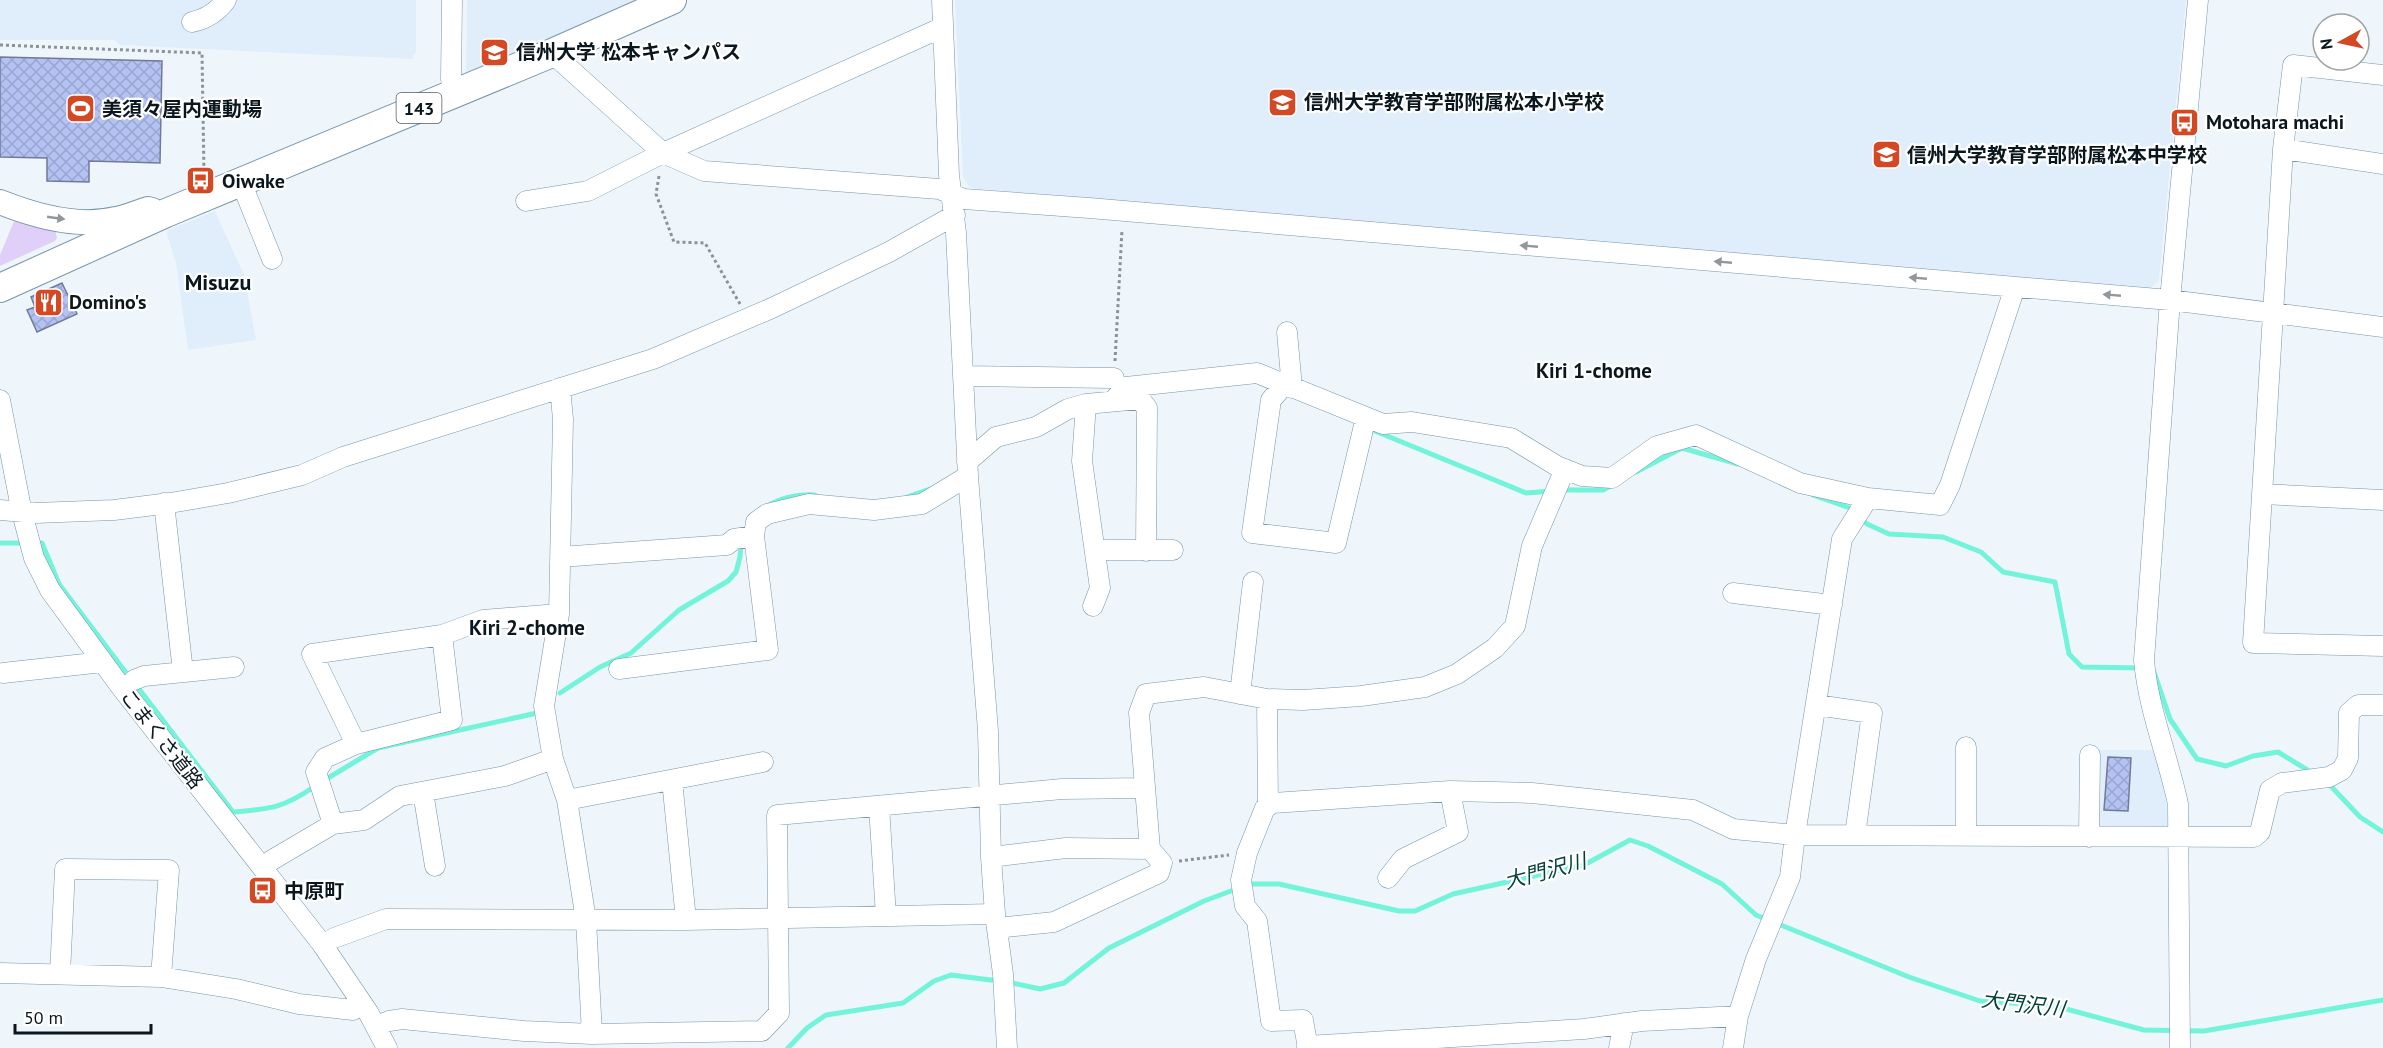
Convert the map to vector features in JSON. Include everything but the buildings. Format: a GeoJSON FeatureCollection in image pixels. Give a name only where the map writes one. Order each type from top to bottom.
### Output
{"type":"FeatureCollection","features":[{"type":"Feature","properties":{"kind":"highway","name":"143"},"geometry":{"type":"LineString","coordinates":[[0,288],[166,213],[552,53],[672,0]]}},
{"type":"Feature","properties":{"kind":"main road"},"geometry":{"type":"LineString","coordinates":[[0,202],[54,218],[82,221],[114,220],[148,209],[166,213]]}},
{"type":"Feature","properties":{"kind":"street"},"geometry":{"type":"LineString","coordinates":[[192,22],[202,20],[220,8],[225,0]]}},
{"type":"Feature","properties":{"kind":"street"},"geometry":{"type":"LineString","coordinates":[[452,0],[451,79],[454,94]]}},
{"type":"Feature","properties":{"kind":"street"},"geometry":{"type":"LineString","coordinates":[[942,0],[949,175],[955,216],[967,469],[988,731],[991,857],[1007,1048]]}},
{"type":"Feature","properties":{"kind":"street"},"geometry":{"type":"LineString","coordinates":[[2180,1045],[2178,804],[2145,667],[2170,300],[2198,0]]}},
{"type":"Feature","properties":{"kind":"street"},"geometry":{"type":"LineString","coordinates":[[526,201],[588,191],[663,153],[944,27]]}},
{"type":"Feature","properties":{"kind":"street"},"geometry":{"type":"LineString","coordinates":[[552,53],[663,153],[704,171],[939,189],[964,200],[1123,211],[2170,300],[2383,327]]}},
{"type":"Feature","properties":{"kind":"street"},"geometry":{"type":"LineString","coordinates":[[2383,75],[2293,65],[2283,149],[2253,643],[2383,646]]}},
{"type":"Feature","properties":{"kind":"street"},"geometry":{"type":"LineString","coordinates":[[2283,149],[2383,164]]}},
{"type":"Feature","properties":{"kind":"street"},"geometry":{"type":"LineString","coordinates":[[241,182],[272,259]]}},
{"type":"Feature","properties":{"kind":"street"},"geometry":{"type":"LineString","coordinates":[[0,510],[22,513],[114,510],[228,493],[302,475],[343,457],[653,359],[748,318],[889,252],[955,216]]}},
{"type":"Feature","properties":{"kind":"street"},"geometry":{"type":"LineString","coordinates":[[1113,401],[1126,387],[1257,373],[1383,424],[1412,422],[1511,438],[1565,469],[1582,476],[1612,478],[1657,446],[1696,435],[1800,483],[1868,498],[1940,505],[1950,485],[2015,286]]}},
{"type":"Feature","properties":{"kind":"street"},"geometry":{"type":"LineString","coordinates":[[1287,332],[1288,387]]}},
{"type":"Feature","properties":{"kind":"street"},"geometry":{"type":"LineString","coordinates":[[963,376],[1114,378]]}},
{"type":"Feature","properties":{"kind":"street"},"geometry":{"type":"LineString","coordinates":[[1288,387],[1271,400],[1252,533],[1336,543],[1366,417]]}},
{"type":"Feature","properties":{"kind":"street"},"geometry":{"type":"LineString","coordinates":[[560,388],[563,419],[559,614],[544,706],[553,759],[567,800],[586,920],[592,1034]]}},
{"type":"Feature","properties":{"kind":"street"},"geometry":{"type":"LineString","coordinates":[[560,557],[727,545],[746,538],[756,522],[767,514],[809,504],[874,510],[922,504],[967,469],[996,437],[1036,427],[1068,409],[1086,404],[1140,399],[1147,408],[1146,551]]}},
{"type":"Feature","properties":{"kind":"street","name":"こまくさ道路"},"geometry":{"type":"LineString","coordinates":[[0,400],[22,513],[34,558],[50,590],[103,662],[322,944],[376,1026],[387,1048]]}},
{"type":"Feature","properties":{"kind":"street"},"geometry":{"type":"LineString","coordinates":[[1086,404],[1082,461],[1100,588],[1093,606]]}},
{"type":"Feature","properties":{"kind":"street"},"geometry":{"type":"LineString","coordinates":[[334,938],[386,920],[686,920],[886,916],[1054,922],[1159,873],[1144,788],[1139,713],[1146,694],[1204,687],[1267,699],[1303,700],[1361,696],[1425,687],[1457,674],[1495,648],[1515,626],[1532,546],[1565,469]]}},
{"type":"Feature","properties":{"kind":"street"},"geometry":{"type":"LineString","coordinates":[[2262,494],[2383,500]]}},
{"type":"Feature","properties":{"kind":"street"},"geometry":{"type":"LineString","coordinates":[[1733,1048],[1738,1016],[1765,934],[1790,877],[1842,539],[1868,498]]}},
{"type":"Feature","properties":{"kind":"street"},"geometry":{"type":"LineString","coordinates":[[164,504],[183,672]]}},
{"type":"Feature","properties":{"kind":"street"},"geometry":{"type":"LineString","coordinates":[[619,669],[768,650],[746,538]]}},
{"type":"Feature","properties":{"kind":"street"},"geometry":{"type":"LineString","coordinates":[[1095,550],[1173,550]]}},
{"type":"Feature","properties":{"kind":"street"},"geometry":{"type":"LineString","coordinates":[[1240,694],[1253,582]]}},
{"type":"Feature","properties":{"kind":"street"},"geometry":{"type":"LineString","coordinates":[[1733,593],[1832,605]]}},
{"type":"Feature","properties":{"kind":"street"},"geometry":{"type":"LineString","coordinates":[[356,744],[312,654],[442,635],[483,620],[559,614]]}},
{"type":"Feature","properties":{"kind":"street"},"geometry":{"type":"LineString","coordinates":[[333,824],[316,772],[325,758],[356,744],[452,720],[442,635]]}},
{"type":"Feature","properties":{"kind":"street"},"geometry":{"type":"LineString","coordinates":[[3,674],[103,662]]}},
{"type":"Feature","properties":{"kind":"street"},"geometry":{"type":"LineString","coordinates":[[134,680],[144,676],[234,667]]}},
{"type":"Feature","properties":{"kind":"street"},"geometry":{"type":"LineString","coordinates":[[1267,699],[1268,806]]}},
{"type":"Feature","properties":{"kind":"street"},"geometry":{"type":"LineString","coordinates":[[1816,705],[1872,713],[1855,835]]}},
{"type":"Feature","properties":{"kind":"street"},"geometry":{"type":"LineString","coordinates":[[1738,1016],[1624,1023],[1584,1029],[1308,1047],[1303,1020],[1271,1021],[1257,921],[1245,906],[1242,887],[1247,853],[1265,808],[1273,803],[1450,790],[1532,793],[1693,810],[1733,829],[1795,835],[2254,837],[2260,832],[2270,790],[2282,783],[2324,779],[2342,770],[2348,758],[2349,713],[2358,705],[2383,705]]}},
{"type":"Feature","properties":{"kind":"street"},"geometry":{"type":"LineString","coordinates":[[1966,747],[1966,836]]}},
{"type":"Feature","properties":{"kind":"street"},"geometry":{"type":"LineString","coordinates":[[2089,837],[2090,755]]}},
{"type":"Feature","properties":{"kind":"street"},"geometry":{"type":"LineString","coordinates":[[264,867],[333,824],[364,820],[400,796],[505,776],[553,759]]}},
{"type":"Feature","properties":{"kind":"street"},"geometry":{"type":"LineString","coordinates":[[567,800],[763,762]]}},
{"type":"Feature","properties":{"kind":"street"},"geometry":{"type":"LineString","coordinates":[[672,780],[686,920]]}},
{"type":"Feature","properties":{"kind":"street"},"geometry":{"type":"LineString","coordinates":[[376,1026],[402,1019],[524,1031],[592,1034],[762,1031],[779,1013],[777,815],[1062,789],[1144,788]]}},
{"type":"Feature","properties":{"kind":"street"},"geometry":{"type":"LineString","coordinates":[[1388,878],[1403,859],[1458,832],[1450,790]]}},
{"type":"Feature","properties":{"kind":"street"},"geometry":{"type":"LineString","coordinates":[[423,792],[435,866]]}},
{"type":"Feature","properties":{"kind":"street"},"geometry":{"type":"LineString","coordinates":[[879,806],[886,916]]}},
{"type":"Feature","properties":{"kind":"street"},"geometry":{"type":"LineString","coordinates":[[991,857],[1066,849],[1156,856]]}},
{"type":"Feature","properties":{"kind":"street"},"geometry":{"type":"LineString","coordinates":[[60,974],[65,869],[169,870],[162,977]]}},
{"type":"Feature","properties":{"kind":"street"},"geometry":{"type":"LineString","coordinates":[[0,973],[162,977],[299,1004],[353,1011]]}},
{"type":"Feature","properties":{"kind":"street"},"geometry":{"type":"LineString","coordinates":[[1619,1048],[1624,1023]]}},
{"type":"Feature","properties":{"kind":"path"},"geometry":{"type":"LineString","coordinates":[[0,45],[202,53],[204,173]]}},
{"type":"Feature","properties":{"kind":"path"},"geometry":{"type":"LineString","coordinates":[[663,153],[656,194],[674,242],[705,243],[748,318]]}},
{"type":"Feature","properties":{"kind":"path"},"geometry":{"type":"LineString","coordinates":[[1114,378],[1123,211]]}},
{"type":"Feature","properties":{"kind":"path"},"geometry":{"type":"LineString","coordinates":[[1156,856],[1247,853]]}},
{"type":"Feature","properties":{"kind":"shaded area"},"geometry":{"type":"Polygon","coordinates":[[[0,0],[416,0],[416,52],[412,59],[120,45],[114,40],[0,40],[0,0]]]}},
{"type":"Feature","properties":{"kind":"shaded area","name":"信州大学 松本キャンパス"},"geometry":{"type":"Polygon","coordinates":[[[467,0],[640,0],[466,78],[467,0]]]}},
{"type":"Feature","properties":{"kind":"shaded area"},"geometry":{"type":"Polygon","coordinates":[[[955,0],[2186,0],[2159,281],[2148,290],[970,188],[963,177],[955,0]]]}},
{"type":"Feature","properties":{"kind":"shaded area"},"geometry":{"type":"Polygon","coordinates":[[[215,211],[244,275],[256,340],[188,350],[176,263],[166,231],[215,211]]]}},
{"type":"Feature","properties":{"kind":"shaded area"},"geometry":{"type":"Polygon","coordinates":[[[15,219],[55,229],[57,238],[55,241],[0,266],[0,255],[15,219]]]}},
{"type":"Feature","properties":{"kind":"shaded area"},"geometry":{"type":"Polygon","coordinates":[[[2098,750],[2154,750],[2164,787],[2169,825],[2156,835],[2095,834],[2098,750]]]}},
{"type":"Feature","properties":{"kind":"waterway"},"geometry":{"type":"LineString","coordinates":[[1375,431],[1526,493],[1552,491]]}},
{"type":"Feature","properties":{"kind":"waterway"},"geometry":{"type":"LineString","coordinates":[[1636,472],[1682,448],[1738,464]]}},
{"type":"Feature","properties":{"kind":"waterway"},"geometry":{"type":"LineString","coordinates":[[1566,490],[1603,490],[1612,485]]}},
{"type":"Feature","properties":{"kind":"waterway"},"geometry":{"type":"LineString","coordinates":[[907,497],[930,489]]}},
{"type":"Feature","properties":{"kind":"waterway"},"geometry":{"type":"LineString","coordinates":[[769,505],[791,497],[815,495]]}},
{"type":"Feature","properties":{"kind":"waterway"},"geometry":{"type":"LineString","coordinates":[[1813,495],[1850,508]]}},
{"type":"Feature","properties":{"kind":"waterway"},"geometry":{"type":"LineString","coordinates":[[1861,518],[1867,524],[1889,534],[1943,537],[1981,552],[2003,572],[2055,582],[2069,654],[2082,667],[2141,668]]}},
{"type":"Feature","properties":{"kind":"waterway"},"geometry":{"type":"LineString","coordinates":[[0,543],[24,543]]}},
{"type":"Feature","properties":{"kind":"waterway"},"geometry":{"type":"LineString","coordinates":[[34,543],[42,543],[59,584],[130,678]]}},
{"type":"Feature","properties":{"kind":"waterway"},"geometry":{"type":"LineString","coordinates":[[560,693],[600,667],[631,653],[679,610],[728,581],[736,572],[741,543]]}},
{"type":"Feature","properties":{"kind":"waterway"},"geometry":{"type":"LineString","coordinates":[[2154,672],[2170,719],[2197,759],[2226,766],[2253,756],[2278,752],[2314,774]]}},
{"type":"Feature","properties":{"kind":"waterway"},"geometry":{"type":"LineString","coordinates":[[136,685],[233,812],[276,806],[294,799],[315,786]]}},
{"type":"Feature","properties":{"kind":"waterway"},"geometry":{"type":"LineString","coordinates":[[323,781],[378,748],[537,713]]}},
{"type":"Feature","properties":{"kind":"waterway"},"geometry":{"type":"LineString","coordinates":[[2327,782],[2360,817],[2383,832]]}},
{"type":"Feature","properties":{"kind":"waterway","name":"大門沢川"},"geometry":{"type":"LineString","coordinates":[[1008,982],[1040,989],[1064,983],[1109,948],[1204,901],[1250,884],[1279,884],[1399,911],[1415,911],[1453,894],[1584,865],[1630,840],[1648,846],[1722,884],[1756,915],[1909,977],[1980,1001],[2055,1006],[2144,1030],[2204,1031],[2383,1000]]}},
{"type":"Feature","properties":{"kind":"waterway","name":"大門沢川"},"geometry":{"type":"LineString","coordinates":[[788,1048],[807,1028],[826,1015],[903,1003],[934,981],[951,975],[999,981]]}},
{"type":"Feature","properties":{"kind":"place","name":"信州大学 松本キャンパス"},"geometry":{"type":"Point","coordinates":[495,52]}},
{"type":"Feature","properties":{"kind":"place","name":"信州大学教育学部附属松本小学校"},"geometry":{"type":"Point","coordinates":[1283,102]}},
{"type":"Feature","properties":{"kind":"place","name":"美須々屋内運動場"},"geometry":{"type":"Point","coordinates":[81,109]}},
{"type":"Feature","properties":{"kind":"place","name":"Motohara machi"},"geometry":{"type":"Point","coordinates":[2185,122]}},
{"type":"Feature","properties":{"kind":"place","name":"信州大学教育学部附属松本中学校"},"geometry":{"type":"Point","coordinates":[1886,155]}},
{"type":"Feature","properties":{"kind":"place","name":"Oiwake"},"geometry":{"type":"Point","coordinates":[201,181]}},
{"type":"Feature","properties":{"kind":"place","name":"Domino's"},"geometry":{"type":"Point","coordinates":[48,302]}},
{"type":"Feature","properties":{"kind":"place","name":"中原町"},"geometry":{"type":"Point","coordinates":[263,891]}},
{"type":"Feature","properties":{"kind":"district","name":"Misuzu"},"geometry":{"type":"Point","coordinates":[218,282]}},
{"type":"Feature","properties":{"kind":"district","name":"Kiri 1-chome"},"geometry":{"type":"Point","coordinates":[1594,370]}},
{"type":"Feature","properties":{"kind":"district","name":"Kiri 2-chome"},"geometry":{"type":"Point","coordinates":[527,627]}}]}
